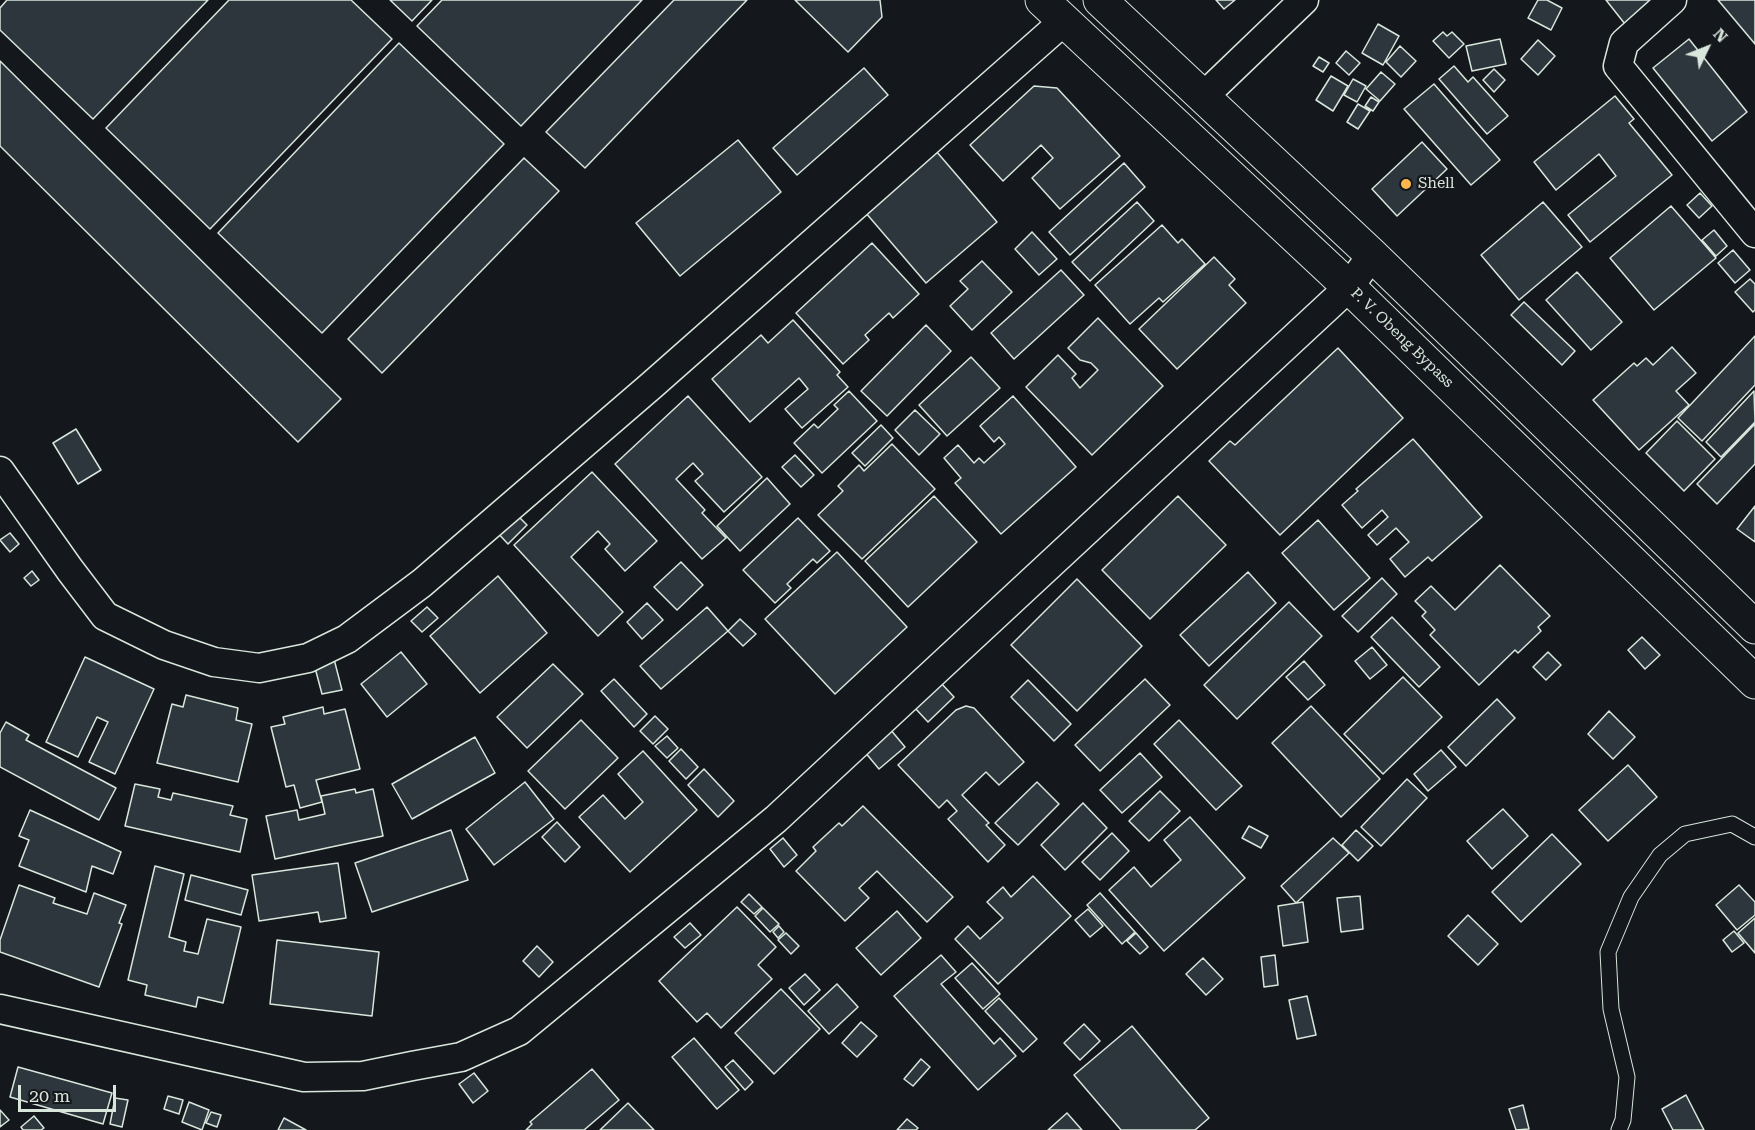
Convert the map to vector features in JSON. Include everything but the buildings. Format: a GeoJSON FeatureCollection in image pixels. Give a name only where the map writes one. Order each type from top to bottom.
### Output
{"type":"FeatureCollection","features":[{"type":"Feature","properties":{"kind":"highway"},"geometry":{"type":"LineString","coordinates":[[1100,0],[1372,255],[1755,627]]}},
{"type":"Feature","properties":{"kind":"highway","name":"P. V. Obeng Bypass"},"geometry":{"type":"LineString","coordinates":[[1053,11],[1349,287],[1755,682]]}},
{"type":"Feature","properties":{"kind":"street"},"geometry":{"type":"LineString","coordinates":[[1204,96],[1305,0]]}},
{"type":"Feature","properties":{"kind":"street"},"geometry":{"type":"LineString","coordinates":[[1672,0],[1624,43],[1618,66],[1755,232]]}},
{"type":"Feature","properties":{"kind":"street"},"geometry":{"type":"LineString","coordinates":[[0,471],[105,616],[164,645],[214,662],[259,668],[308,658],[347,639],[422,583],[652,385],[1053,11]]}},
{"type":"Feature","properties":{"kind":"street"},"geometry":{"type":"LineString","coordinates":[[0,1008],[304,1077],[363,1076],[461,1057],[519,1031],[776,819],[1349,287],[1372,255]]}},
{"type":"Feature","properties":{"kind":"lane"},"geometry":{"type":"LineString","coordinates":[[1619,1130],[1623,1120],[1627,1077],[1611,1010],[1608,952],[1630,897],[1660,855],[1685,834],[1732,824],[1755,837]]}},
{"type":"Feature","properties":{"kind":"place","name":"Shell"},"geometry":{"type":"Point","coordinates":[1406,184]}}]}
